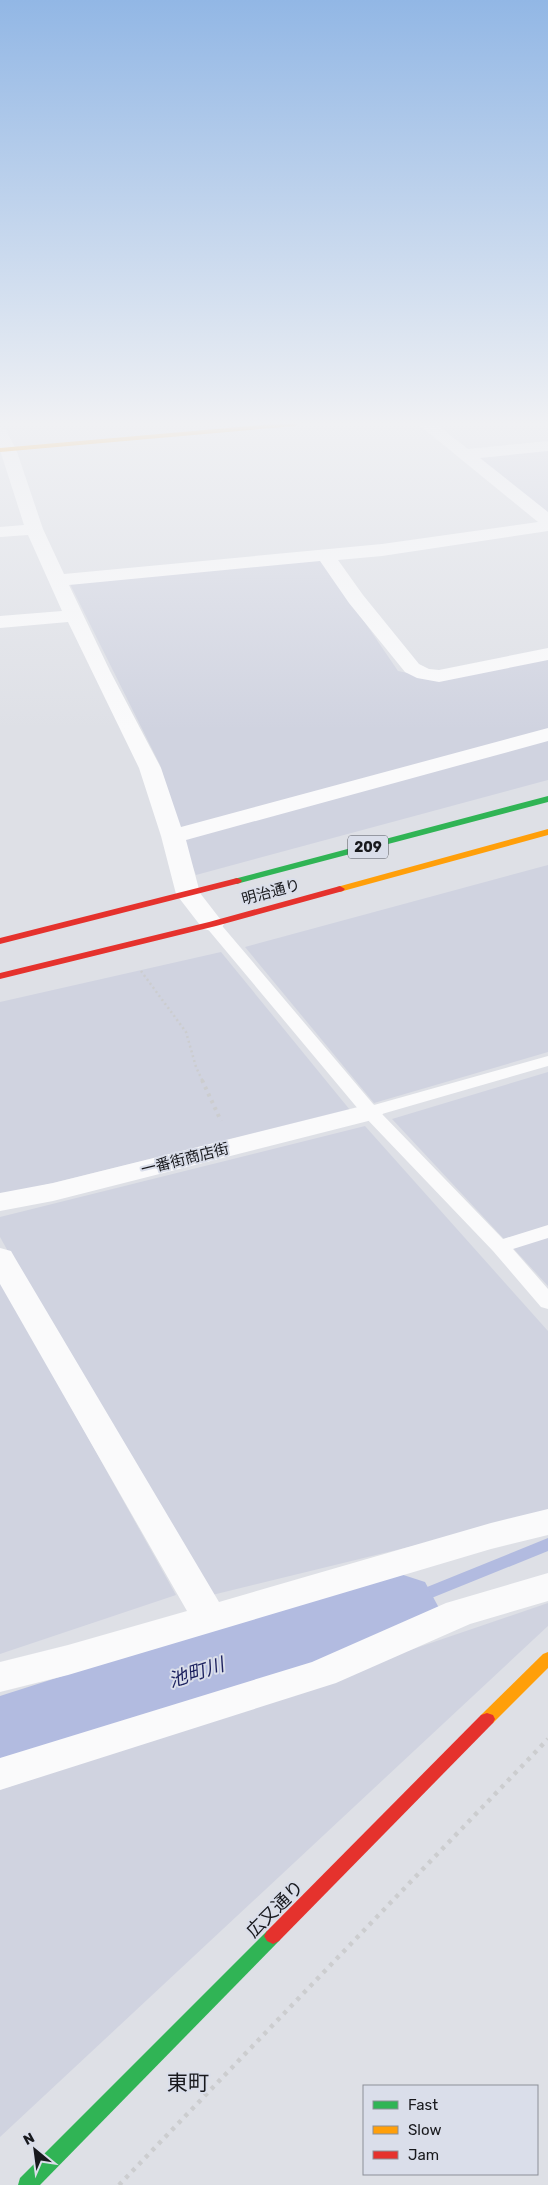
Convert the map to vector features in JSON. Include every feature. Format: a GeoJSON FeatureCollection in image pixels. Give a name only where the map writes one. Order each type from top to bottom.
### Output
{"type":"FeatureCollection","features":[{"type":"Feature","properties":{"kind":"main road","name":"明治通り"},"geometry":{"type":"LineString","coordinates":[[0,941],[188,894],[548,799]]}},
{"type":"Feature","properties":{"kind":"main road","name":"明治通り"},"geometry":{"type":"LineString","coordinates":[[0,976],[212,924],[548,832]]}},
{"type":"Feature","properties":{"kind":"main road","name":"広又通り"},"geometry":{"type":"LineString","coordinates":[[27,2185],[548,1658]]}},
{"type":"Feature","properties":{"kind":"street"},"geometry":{"type":"LineString","coordinates":[[33,526],[74,616],[150,768],[188,894],[212,924]]}},
{"type":"Feature","properties":{"kind":"street"},"geometry":{"type":"LineString","coordinates":[[59,580],[382,550],[548,526]]}},
{"type":"Feature","properties":{"kind":"street"},"geometry":{"type":"LineString","coordinates":[[0,532],[34,529]]}},
{"type":"Feature","properties":{"kind":"street"},"geometry":{"type":"LineString","coordinates":[[326,556],[356,600],[412,668],[424,674],[439,676],[548,654]]}},
{"type":"Feature","properties":{"kind":"street"},"geometry":{"type":"LineString","coordinates":[[0,622],[74,616]]}},
{"type":"Feature","properties":{"kind":"street"},"geometry":{"type":"LineString","coordinates":[[172,836],[548,734]]}},
{"type":"Feature","properties":{"kind":"street","name":"一番街商店街"},"geometry":{"type":"LineString","coordinates":[[0,1202],[53,1192],[370,1112]]}},
{"type":"Feature","properties":{"kind":"street"},"geometry":{"type":"LineString","coordinates":[[0,1258],[209,1617]]}},
{"type":"Feature","properties":{"kind":"street"},"geometry":{"type":"LineString","coordinates":[[0,1677],[68,1660],[209,1617],[491,1536],[548,1522]]}},
{"type":"Feature","properties":{"kind":"street"},"geometry":{"type":"LineString","coordinates":[[0,1774],[323,1673],[459,1613],[548,1587]]}},
{"type":"Feature","properties":{"kind":"lane"},"geometry":{"type":"LineString","coordinates":[[212,924],[370,1112],[500,1247],[548,1302]]}},
{"type":"Feature","properties":{"kind":"lane"},"geometry":{"type":"LineString","coordinates":[[370,1112],[548,1061]]}},
{"type":"Feature","properties":{"kind":"lane"},"geometry":{"type":"LineString","coordinates":[[500,1247],[548,1231]]}},
{"type":"Feature","properties":{"kind":"path"},"geometry":{"type":"LineString","coordinates":[[123,947],[186,1032],[196,1067],[234,1146]]}},
{"type":"Feature","properties":{"kind":"path"},"geometry":{"type":"LineString","coordinates":[[119,2185],[548,1739]]}},
{"type":"Feature","properties":{"kind":"shaded area"},"geometry":{"type":"Polygon","coordinates":[[[321,558],[398,671],[437,679],[548,656],[548,730],[180,830],[160,765],[69,582],[321,558]]]}},
{"type":"Feature","properties":{"kind":"shaded area"},"geometry":{"type":"Polygon","coordinates":[[[548,736],[548,780],[196,875],[181,837],[548,736]]]}},
{"type":"Feature","properties":{"kind":"shaded area"},"geometry":{"type":"Polygon","coordinates":[[[548,865],[548,1052],[374,1103],[245,947],[548,865]]]}},
{"type":"Feature","properties":{"kind":"shaded area"},"geometry":{"type":"Polygon","coordinates":[[[221,952],[350,1110],[0,1196],[0,1002],[221,952]]]}},
{"type":"Feature","properties":{"kind":"shaded area"},"geometry":{"type":"Polygon","coordinates":[[[548,1072],[548,1226],[504,1239],[392,1119],[548,1072]]]}},
{"type":"Feature","properties":{"kind":"shaded area"},"geometry":{"type":"Polygon","coordinates":[[[365,1126],[548,1331],[548,1513],[200,1598],[0,1237],[0,1217],[365,1126]]]}},
{"type":"Feature","properties":{"kind":"shaded area"},"geometry":{"type":"Polygon","coordinates":[[[548,1237],[548,1286],[513,1248],[548,1237]]]}},
{"type":"Feature","properties":{"kind":"shaded area"},"geometry":{"type":"Polygon","coordinates":[[[0,1280],[176,1595],[0,1654],[0,1280]]]}},
{"type":"Feature","properties":{"kind":"shaded area"},"geometry":{"type":"Polygon","coordinates":[[[548,1603],[548,1626],[0,2137],[0,1790],[548,1603]]]}},
{"type":"Feature","properties":{"kind":"waterway"},"geometry":{"type":"LineString","coordinates":[[391,1608],[548,1544]]}},
{"type":"Feature","properties":{"kind":"waterway","name":"池町川"},"geometry":{"type":"LineString","coordinates":[[0,1737],[391,1608]]}},
{"type":"Feature","properties":{"kind":"traffic: fast"},"geometry":{"type":"LineString","coordinates":[[237,881],[548,799]]}},
{"type":"Feature","properties":{"kind":"traffic: fast"},"geometry":{"type":"LineString","coordinates":[[27,2185],[273,1936]]}},
{"type":"Feature","properties":{"kind":"traffic: slow"},"geometry":{"type":"LineString","coordinates":[[340,889],[548,832]]}},
{"type":"Feature","properties":{"kind":"traffic: slow"},"geometry":{"type":"LineString","coordinates":[[487,1719],[548,1658]]}},
{"type":"Feature","properties":{"kind":"traffic: jam"},"geometry":{"type":"LineString","coordinates":[[0,941],[237,881]]}},
{"type":"Feature","properties":{"kind":"traffic: jam"},"geometry":{"type":"LineString","coordinates":[[0,976],[212,924],[340,889]]}},
{"type":"Feature","properties":{"kind":"traffic: jam"},"geometry":{"type":"LineString","coordinates":[[273,1936],[487,1719]]}},
{"type":"Feature","properties":{"kind":"district","name":"東町"},"geometry":{"type":"Point","coordinates":[188,2083]}}]}
